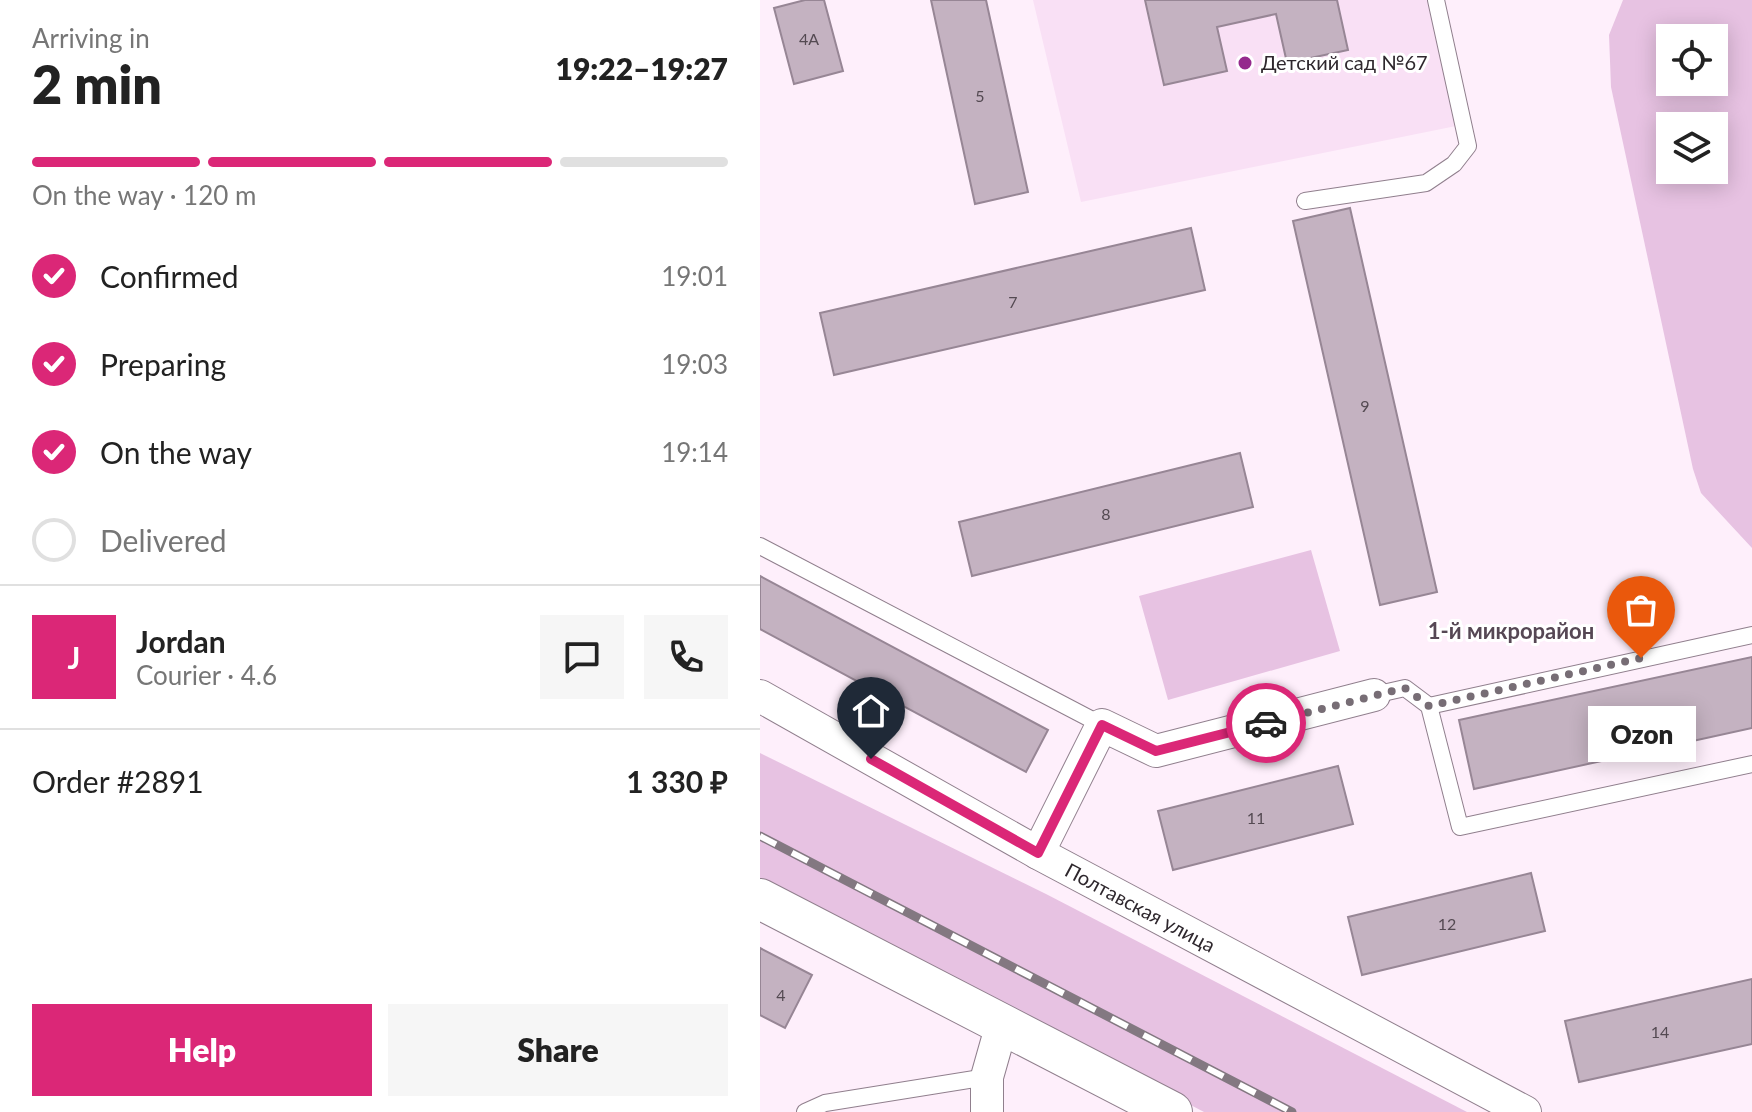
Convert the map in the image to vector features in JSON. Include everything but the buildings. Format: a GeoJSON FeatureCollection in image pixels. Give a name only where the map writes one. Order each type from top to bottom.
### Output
{"type":"FeatureCollection","features":[{"type":"Feature","properties":{"kind":"street"},"geometry":{"type":"LineString","coordinates":[[1038,853],[1102,725],[1156,751],[1374,695]]}},
{"type":"Feature","properties":{"kind":"street","name":"Полтавская улица"},"geometry":{"type":"LineString","coordinates":[[760,696],[1038,853],[1525,1112]]}},
{"type":"Feature","properties":{"kind":"street"},"geometry":{"type":"LineString","coordinates":[[760,899],[1172,1112]]}},
{"type":"Feature","properties":{"kind":"street"},"geometry":{"type":"LineString","coordinates":[[987,1112],[987,1077],[1002,1024]]}},
{"type":"Feature","properties":{"kind":"lane"},"geometry":{"type":"LineString","coordinates":[[1305,201],[1426,183],[1454,164],[1468,146],[1436,0]]}},
{"type":"Feature","properties":{"kind":"lane"},"geometry":{"type":"LineString","coordinates":[[760,546],[1102,725]]}},
{"type":"Feature","properties":{"kind":"lane"},"geometry":{"type":"LineString","coordinates":[[1429,706],[1752,635]]}},
{"type":"Feature","properties":{"kind":"lane"},"geometry":{"type":"LineString","coordinates":[[1374,695],[1405,688],[1429,706],[1460,827],[1752,764]]}},
{"type":"Feature","properties":{"kind":"lane"},"geometry":{"type":"LineString","coordinates":[[805,1112],[825,1103],[987,1077]]}},
{"type":"Feature","properties":{"kind":"shaded area","name":"Детский сад №67"},"geometry":{"type":"Polygon","coordinates":[[[1033,0],[1427,0],[1456,126],[1081,202],[1033,0]]]}},
{"type":"Feature","properties":{"kind":"shaded area"},"geometry":{"type":"Polygon","coordinates":[[[1623,0],[1752,0],[1752,548],[1701,493],[1693,469],[1611,87],[1609,35],[1623,0]]]}},
{"type":"Feature","properties":{"kind":"shaded area"},"geometry":{"type":"Polygon","coordinates":[[[1311,550],[1340,651],[1168,700],[1139,596],[1311,550]]]}},
{"type":"Feature","properties":{"kind":"shaded area"},"geometry":{"type":"Polygon","coordinates":[[[760,753],[1046,894],[1467,1112],[1204,1112],[760,879],[760,753]]]}},
{"type":"Feature","properties":{"kind":"railway"},"geometry":{"type":"LineString","coordinates":[[760,836],[1292,1112]]}},
{"type":"Feature","properties":{"kind":"way so far"},"geometry":{"type":"LineString","coordinates":[[1266,723],[1405,688],[1429,706],[1641,658]]}},
{"type":"Feature","properties":{"kind":"place","name":"Детский сад №67"},"geometry":{"type":"Point","coordinates":[1245,63]}},
{"type":"Feature","properties":{"kind":"place","name":"Ozon"},"geometry":{"type":"Point","coordinates":[1641,658]}},
{"type":"Feature","properties":{"kind":"district","name":"1-й микрорайон"},"geometry":{"type":"Point","coordinates":[1511,631]}},
{"type":"Feature","properties":{"kind":"route"},"geometry":{"type":"LineString","coordinates":[[871,759],[1038,853],[1102,725],[1156,751],[1266,723]]}}]}
